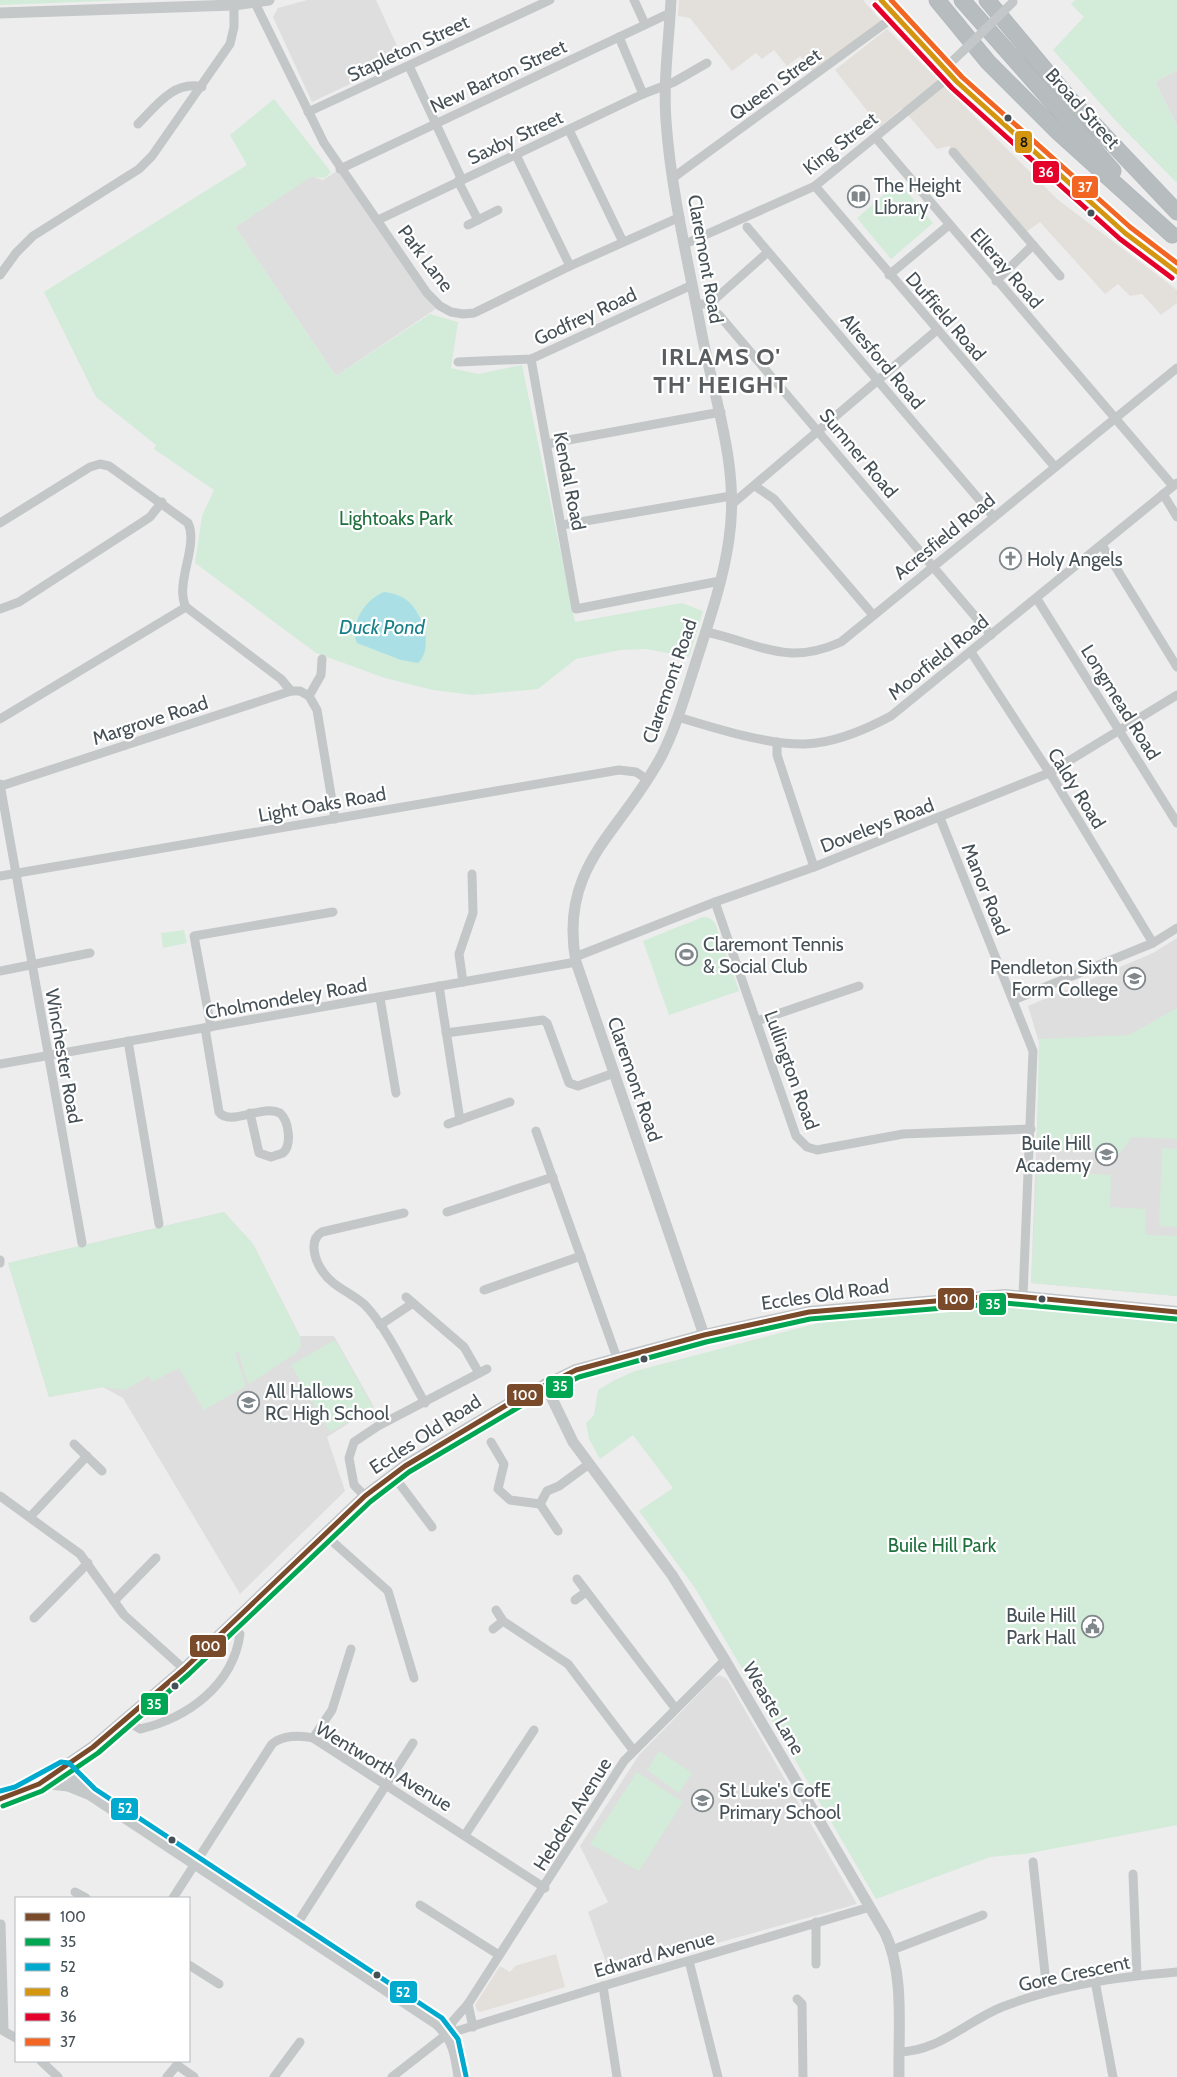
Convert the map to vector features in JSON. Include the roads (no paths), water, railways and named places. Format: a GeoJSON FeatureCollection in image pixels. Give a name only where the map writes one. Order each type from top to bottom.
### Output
{"type":"FeatureCollection","features":[{"type":"Feature","properties":{"kind":"highway"},"geometry":{"type":"LineString","coordinates":[[938,0],[988,62],[1052,127],[1174,237]]}},
{"type":"Feature","properties":{"kind":"highway","name":"Broad Street"},"geometry":{"type":"LineString","coordinates":[[962,0],[1056,108],[1174,237]]}},
{"type":"Feature","properties":{"kind":"highway","name":"Broad Street"},"geometry":{"type":"LineString","coordinates":[[987,0],[1067,96],[1177,212]]}},
{"type":"Feature","properties":{"kind":"main road"},"geometry":{"type":"LineString","coordinates":[[0,13],[234,5],[268,0]]}},
{"type":"Feature","properties":{"kind":"main road","name":"Claremont Road"},"geometry":{"type":"LineString","coordinates":[[671,0],[666,84],[666,121],[692,285],[721,412],[729,461],[731,500],[729,539],[706,632],[678,717],[663,754],[648,780],[581,878],[574,910],[576,960],[704,1335]]}},
{"type":"Feature","properties":{"kind":"main road"},"geometry":{"type":"LineString","coordinates":[[881,0],[947,72],[1125,233],[1177,272]]}},
{"type":"Feature","properties":{"kind":"main road","name":"Eccles Old Road"},"geometry":{"type":"LineString","coordinates":[[0,1799],[41,1783],[64,1769],[126,1720],[184,1670],[365,1496],[393,1475],[515,1400],[576,1370],[704,1335],[809,1312],[976,1296],[1023,1296],[1177,1312]]}},
{"type":"Feature","properties":{"kind":"main road","name":"Weaste Lane"},"geometry":{"type":"LineString","coordinates":[[545,1384],[573,1442],[672,1575],[725,1660],[870,1907],[892,1950],[897,1972],[899,2077]]}},
{"type":"Feature","properties":{"kind":"main road"},"geometry":{"type":"LineString","coordinates":[[64,1769],[90,1795]]}},
{"type":"Feature","properties":{"kind":"main road"},"geometry":{"type":"LineString","coordinates":[[41,1783],[68,1786],[90,1795],[437,2024],[454,2045],[459,2077]]}},
{"type":"Feature","properties":{"kind":"street","name":"Stapleton Street"},"geometry":{"type":"LineString","coordinates":[[308,112],[550,0]]}},
{"type":"Feature","properties":{"kind":"street"},"geometry":{"type":"LineString","coordinates":[[634,0],[645,24]]}},
{"type":"Feature","properties":{"kind":"street","name":"King Street"},"geometry":{"type":"LineString","coordinates":[[685,244],[815,186],[876,138],[947,72],[963,51],[1013,1]]}},
{"type":"Feature","properties":{"kind":"street","name":"Park Lane"},"geometry":{"type":"LineString","coordinates":[[255,3],[308,112],[340,169],[378,220],[427,293],[440,306],[457,313],[480,311],[570,266],[680,217]]}},
{"type":"Feature","properties":{"kind":"street"},"geometry":{"type":"LineString","coordinates":[[1,271],[33,236],[144,165],[202,87],[230,44],[234,27],[234,5]]}},
{"type":"Feature","properties":{"kind":"street","name":"New Barton Street"},"geometry":{"type":"LineString","coordinates":[[340,169],[670,13]]}},
{"type":"Feature","properties":{"kind":"street","name":"Queen Street"},"geometry":{"type":"LineString","coordinates":[[674,177],[895,16]]}},
{"type":"Feature","properties":{"kind":"street"},"geometry":{"type":"LineString","coordinates":[[619,37],[643,94]]}},
{"type":"Feature","properties":{"kind":"street","name":"Saxby Street"},"geometry":{"type":"LineString","coordinates":[[378,220],[707,64]]}},
{"type":"Feature","properties":{"kind":"street"},"geometry":{"type":"LineString","coordinates":[[409,66],[478,220]]}},
{"type":"Feature","properties":{"kind":"street"},"geometry":{"type":"LineString","coordinates":[[138,124],[165,97],[178,89],[187,85],[202,87]]}},
{"type":"Feature","properties":{"kind":"street"},"geometry":{"type":"LineString","coordinates":[[568,130],[623,242]]}},
{"type":"Feature","properties":{"kind":"street","name":"Elleray Road"},"geometry":{"type":"LineString","coordinates":[[876,138],[1114,418],[1175,485]]}},
{"type":"Feature","properties":{"kind":"street"},"geometry":{"type":"LineString","coordinates":[[953,152],[1060,276]]}},
{"type":"Feature","properties":{"kind":"street"},"geometry":{"type":"LineString","coordinates":[[516,155],[570,266]]}},
{"type":"Feature","properties":{"kind":"street","name":"Duffield Road"},"geometry":{"type":"LineString","coordinates":[[815,186],[889,275],[1055,467]]}},
{"type":"Feature","properties":{"kind":"street"},"geometry":{"type":"LineString","coordinates":[[468,225],[498,210]]}},
{"type":"Feature","properties":{"kind":"street"},"geometry":{"type":"LineString","coordinates":[[889,275],[949,225]]}},
{"type":"Feature","properties":{"kind":"street","name":"Alresford Road"},"geometry":{"type":"LineString","coordinates":[[747,227],[994,516]]}},
{"type":"Feature","properties":{"kind":"street"},"geometry":{"type":"LineString","coordinates":[[996,281],[1034,245]]}},
{"type":"Feature","properties":{"kind":"street"},"geometry":{"type":"LineString","coordinates":[[696,304],[710,306],[714,300],[768,252]]}},
{"type":"Feature","properties":{"kind":"street","name":"Godfrey Road"},"geometry":{"type":"LineString","coordinates":[[458,362],[531,359],[692,285]]}},
{"type":"Feature","properties":{"kind":"street","name":"Sumner Road"},"geometry":{"type":"LineString","coordinates":[[710,306],[991,635]]}},
{"type":"Feature","properties":{"kind":"street"},"geometry":{"type":"LineString","coordinates":[[562,525],[731,500],[755,486],[937,330]]}},
{"type":"Feature","properties":{"kind":"street","name":"Kendal Road"},"geometry":{"type":"LineString","coordinates":[[531,359],[576,609],[720,581]]}},
{"type":"Feature","properties":{"kind":"street","name":"Acresfield Road"},"geometry":{"type":"LineString","coordinates":[[706,632],[784,654],[807,653],[841,642],[933,565],[1177,368]]}},
{"type":"Feature","properties":{"kind":"street"},"geometry":{"type":"LineString","coordinates":[[547,444],[721,412]]}},
{"type":"Feature","properties":{"kind":"street"},"geometry":{"type":"LineString","coordinates":[[0,523],[95,465],[109,466],[186,520],[191,530],[183,596],[186,607],[281,680],[291,691],[309,696],[317,710],[335,819]]}},
{"type":"Feature","properties":{"kind":"street","name":"Moorfield Road"},"geometry":{"type":"LineString","coordinates":[[678,717],[777,742],[806,744],[851,735],[871,727],[891,716],[1175,485]]}},
{"type":"Feature","properties":{"kind":"street"},"geometry":{"type":"LineString","coordinates":[[755,486],[774,499],[873,615]]}},
{"type":"Feature","properties":{"kind":"street"},"geometry":{"type":"LineString","coordinates":[[1163,494],[1177,517]]}},
{"type":"Feature","properties":{"kind":"street"},"geometry":{"type":"LineString","coordinates":[[0,609],[19,602],[141,523],[150,517],[162,502]]}},
{"type":"Feature","properties":{"kind":"street"},"geometry":{"type":"LineString","coordinates":[[1102,545],[1177,667]]}},
{"type":"Feature","properties":{"kind":"street","name":"Longmead Road"},"geometry":{"type":"LineString","coordinates":[[1037,599],[1177,823]]}},
{"type":"Feature","properties":{"kind":"street"},"geometry":{"type":"LineString","coordinates":[[0,719],[186,607]]}},
{"type":"Feature","properties":{"kind":"street","name":"Caldy Road"},"geometry":{"type":"LineString","coordinates":[[971,652],[1049,773],[1153,944]]}},
{"type":"Feature","properties":{"kind":"street"},"geometry":{"type":"LineString","coordinates":[[309,696],[321,674],[322,659]]}},
{"type":"Feature","properties":{"kind":"street","name":"Margrove Road"},"geometry":{"type":"LineString","coordinates":[[0,785],[291,691]]}},
{"type":"Feature","properties":{"kind":"street","name":"Doveleys Road"},"geometry":{"type":"LineString","coordinates":[[576,960],[715,902],[814,867],[1049,773],[1177,696]]}},
{"type":"Feature","properties":{"kind":"street"},"geometry":{"type":"LineString","coordinates":[[777,742],[777,755],[814,867]]}},
{"type":"Feature","properties":{"kind":"street","name":"Light Oaks Road"},"geometry":{"type":"LineString","coordinates":[[0,876],[619,770],[631,770],[648,780]]}},
{"type":"Feature","properties":{"kind":"street","name":"Winchester Road"},"geometry":{"type":"LineString","coordinates":[[0,785],[82,1243]]}},
{"type":"Feature","properties":{"kind":"street","name":"Manor Road"},"geometry":{"type":"LineString","coordinates":[[940,818],[1033,1051],[1023,1296]]}},
{"type":"Feature","properties":{"kind":"street"},"geometry":{"type":"LineString","coordinates":[[463,982],[458,954],[474,913],[472,874]]}},
{"type":"Feature","properties":{"kind":"street","name":"Lullington Road"},"geometry":{"type":"LineString","coordinates":[[715,902],[796,1136],[807,1148],[823,1149],[923,1132],[1030,1129]]}},
{"type":"Feature","properties":{"kind":"street"},"geometry":{"type":"LineString","coordinates":[[250,1113],[259,1153],[271,1157],[283,1153],[288,1142],[283,1116],[272,1110],[250,1113],[229,1118],[219,1112],[194,936],[333,912]]}},
{"type":"Feature","properties":{"kind":"street"},"geometry":{"type":"LineString","coordinates":[[1013,1000],[1153,944],[1177,928]]}},
{"type":"Feature","properties":{"kind":"street"},"geometry":{"type":"LineString","coordinates":[[0,971],[32,965],[37,962],[90,953]]}},
{"type":"Feature","properties":{"kind":"street","name":"Cholmondeley Road"},"geometry":{"type":"LineString","coordinates":[[0,1064],[380,998],[576,960]]}},
{"type":"Feature","properties":{"kind":"street"},"geometry":{"type":"LineString","coordinates":[[439,986],[460,1120]]}},
{"type":"Feature","properties":{"kind":"street"},"geometry":{"type":"LineString","coordinates":[[757,1021],[859,986]]}},
{"type":"Feature","properties":{"kind":"street"},"geometry":{"type":"LineString","coordinates":[[380,998],[396,1093]]}},
{"type":"Feature","properties":{"kind":"street"},"geometry":{"type":"LineString","coordinates":[[446,1033],[543,1020],[547,1023],[569,1083],[578,1086],[614,1073]]}},
{"type":"Feature","properties":{"kind":"street"},"geometry":{"type":"LineString","coordinates":[[128,1041],[160,1224]]}},
{"type":"Feature","properties":{"kind":"street"},"geometry":{"type":"LineString","coordinates":[[448,1124],[510,1102]]}},
{"type":"Feature","properties":{"kind":"street"},"geometry":{"type":"LineString","coordinates":[[536,1131],[617,1358]]}},
{"type":"Feature","properties":{"kind":"street"},"geometry":{"type":"LineString","coordinates":[[447,1212],[552,1177]]}},
{"type":"Feature","properties":{"kind":"street"},"geometry":{"type":"LineString","coordinates":[[404,1213],[322,1232],[314,1242],[316,1259],[322,1272],[365,1306],[380,1325],[425,1403]]}},
{"type":"Feature","properties":{"kind":"street"},"geometry":{"type":"LineString","coordinates":[[484,1290],[581,1256]]}},
{"type":"Feature","properties":{"kind":"street"},"geometry":{"type":"LineString","coordinates":[[365,1496],[354,1485],[349,1458],[354,1442],[378,1426],[483,1371],[464,1347],[409,1300],[380,1325]]}},
{"type":"Feature","properties":{"kind":"street"},"geometry":{"type":"LineString","coordinates":[[491,1442],[504,1464],[498,1489],[510,1500],[540,1504],[558,1531]]}},
{"type":"Feature","properties":{"kind":"street"},"geometry":{"type":"LineString","coordinates":[[74,1444],[102,1472]]}},
{"type":"Feature","properties":{"kind":"street"},"geometry":{"type":"LineString","coordinates":[[30,1518],[87,1456]]}},
{"type":"Feature","properties":{"kind":"street"},"geometry":{"type":"LineString","coordinates":[[540,1504],[547,1491],[559,1486],[589,1464]]}},
{"type":"Feature","properties":{"kind":"street"},"geometry":{"type":"LineString","coordinates":[[393,1475],[432,1528]]}},
{"type":"Feature","properties":{"kind":"street"},"geometry":{"type":"LineString","coordinates":[[0,1496],[69,1545],[88,1563],[124,1615],[184,1670]]}},
{"type":"Feature","properties":{"kind":"street"},"geometry":{"type":"LineString","coordinates":[[324,1534],[388,1591],[414,1678]]}},
{"type":"Feature","properties":{"kind":"street"},"geometry":{"type":"LineString","coordinates":[[114,1602],[156,1558]]}},
{"type":"Feature","properties":{"kind":"street"},"geometry":{"type":"LineString","coordinates":[[34,1618],[88,1563]]}},
{"type":"Feature","properties":{"kind":"street"},"geometry":{"type":"LineString","coordinates":[[577,1579],[675,1708]]}},
{"type":"Feature","properties":{"kind":"street"},"geometry":{"type":"LineString","coordinates":[[575,1600],[586,1592]]}},
{"type":"Feature","properties":{"kind":"street"},"geometry":{"type":"LineString","coordinates":[[496,1610],[504,1621],[568,1664],[633,1750]]}},
{"type":"Feature","properties":{"kind":"street"},"geometry":{"type":"LineString","coordinates":[[493,1629],[504,1621]]}},
{"type":"Feature","properties":{"kind":"street"},"geometry":{"type":"LineString","coordinates":[[126,1720],[140,1729],[160,1724],[184,1713],[204,1699],[226,1674],[238,1645],[240,1634],[230,1624]]}},
{"type":"Feature","properties":{"kind":"street"},"geometry":{"type":"LineString","coordinates":[[313,1738],[332,1710],[350,1649]]}},
{"type":"Feature","properties":{"kind":"street","name":"Hebden Avenue"},"geometry":{"type":"LineString","coordinates":[[447,2034],[545,1888],[633,1750],[725,1660]]}},
{"type":"Feature","properties":{"kind":"street"},"geometry":{"type":"LineString","coordinates":[[466,1835],[534,1730]]}},
{"type":"Feature","properties":{"kind":"street","name":"Wentworth Avenue"},"geometry":{"type":"LineString","coordinates":[[174,1897],[272,1744],[277,1740],[302,1735],[313,1738],[466,1835],[545,1888]]}},
{"type":"Feature","properties":{"kind":"street"},"geometry":{"type":"LineString","coordinates":[[293,1930],[413,1743]]}},
{"type":"Feature","properties":{"kind":"street"},"geometry":{"type":"LineString","coordinates":[[1033,1862],[1047,1992]]}},
{"type":"Feature","properties":{"kind":"street"},"geometry":{"type":"LineString","coordinates":[[1133,1874],[1137,1975]]}},
{"type":"Feature","properties":{"kind":"street"},"geometry":{"type":"LineString","coordinates":[[75,1892],[84,1897]]}},
{"type":"Feature","properties":{"kind":"street"},"geometry":{"type":"LineString","coordinates":[[420,1905],[499,1955]]}},
{"type":"Feature","properties":{"kind":"street","name":"Edward Avenue"},"geometry":{"type":"LineString","coordinates":[[447,2034],[870,1907]]}},
{"type":"Feature","properties":{"kind":"street"},"geometry":{"type":"LineString","coordinates":[[892,1950],[983,1915]]}},
{"type":"Feature","properties":{"kind":"street"},"geometry":{"type":"LineString","coordinates":[[816,1922],[816,1964]]}},
{"type":"Feature","properties":{"kind":"street"},"geometry":{"type":"LineString","coordinates":[[1,1924],[2,2029],[15,2037]]}},
{"type":"Feature","properties":{"kind":"street"},"geometry":{"type":"LineString","coordinates":[[690,1960],[718,2077]]}},
{"type":"Feature","properties":{"kind":"street"},"geometry":{"type":"LineString","coordinates":[[190,1965],[219,1984]]}},
{"type":"Feature","properties":{"kind":"street","name":"Gore Crescent"},"geometry":{"type":"LineString","coordinates":[[899,2052],[926,2048],[1000,2007],[1047,1992],[1094,1981],[1177,1972]]}},
{"type":"Feature","properties":{"kind":"street"},"geometry":{"type":"LineString","coordinates":[[1094,1981],[1113,2077]]}},
{"type":"Feature","properties":{"kind":"street"},"geometry":{"type":"LineString","coordinates":[[603,1986],[617,2077]]}},
{"type":"Feature","properties":{"kind":"street"},"geometry":{"type":"LineString","coordinates":[[797,1999],[802,2004],[803,2077]]}},
{"type":"Feature","properties":{"kind":"street"},"geometry":{"type":"LineString","coordinates":[[468,2004],[472,2027]]}},
{"type":"Feature","properties":{"kind":"street"},"geometry":{"type":"LineString","coordinates":[[392,2077],[447,2034]]}},
{"type":"Feature","properties":{"kind":"street"},"geometry":{"type":"LineString","coordinates":[[274,2077],[300,2042]]}},
{"type":"Feature","properties":{"kind":"street"},"geometry":{"type":"LineString","coordinates":[[42,2062],[58,2077]]}},
{"type":"Feature","properties":{"kind":"street"},"geometry":{"type":"LineString","coordinates":[[167,2077],[177,2065],[194,2077]]}},
{"type":"Feature","properties":{"kind":"water","name":"Duck Pond"},"geometry":{"type":"Polygon","coordinates":[[[384,592],[404,598],[419,615],[426,641],[423,657],[418,663],[401,660],[357,643],[355,628],[357,620],[365,606],[377,595],[384,592]]]}},
{"type":"Feature","properties":{"kind":"place","name":"The Height Library"},"geometry":{"type":"Point","coordinates":[858,196]}},
{"type":"Feature","properties":{"kind":"place","name":"Holy Angels"},"geometry":{"type":"Point","coordinates":[1011,559]}},
{"type":"Feature","properties":{"kind":"place","name":"Claremont Tennis & Social Club"},"geometry":{"type":"Point","coordinates":[687,955]}},
{"type":"Feature","properties":{"kind":"place","name":"Pendleton Sixth Form College"},"geometry":{"type":"Point","coordinates":[1134,978]}},
{"type":"Feature","properties":{"kind":"place","name":"Buile Hill Academy"},"geometry":{"type":"Point","coordinates":[1107,1154]}},
{"type":"Feature","properties":{"kind":"place","name":"All Hallows RC High School"},"geometry":{"type":"Point","coordinates":[249,1402]}},
{"type":"Feature","properties":{"kind":"place","name":"Buile Hill Park Hall"},"geometry":{"type":"Point","coordinates":[1092,1626]}},
{"type":"Feature","properties":{"kind":"place","name":"St Luke's CofE Primary School"},"geometry":{"type":"Point","coordinates":[703,1801]}},
{"type":"Feature","properties":{"kind":"district","name":"IRLAMS O' TH' HEIGHT"},"geometry":{"type":"Point","coordinates":[721,371]}},
{"type":"Feature","properties":{"kind":"park label","name":"Lightoaks Park"},"geometry":{"type":"Point","coordinates":[396,518]}},
{"type":"Feature","properties":{"kind":"park label","name":"Buile Hill Park"},"geometry":{"type":"Point","coordinates":[942,1545]}}]}
